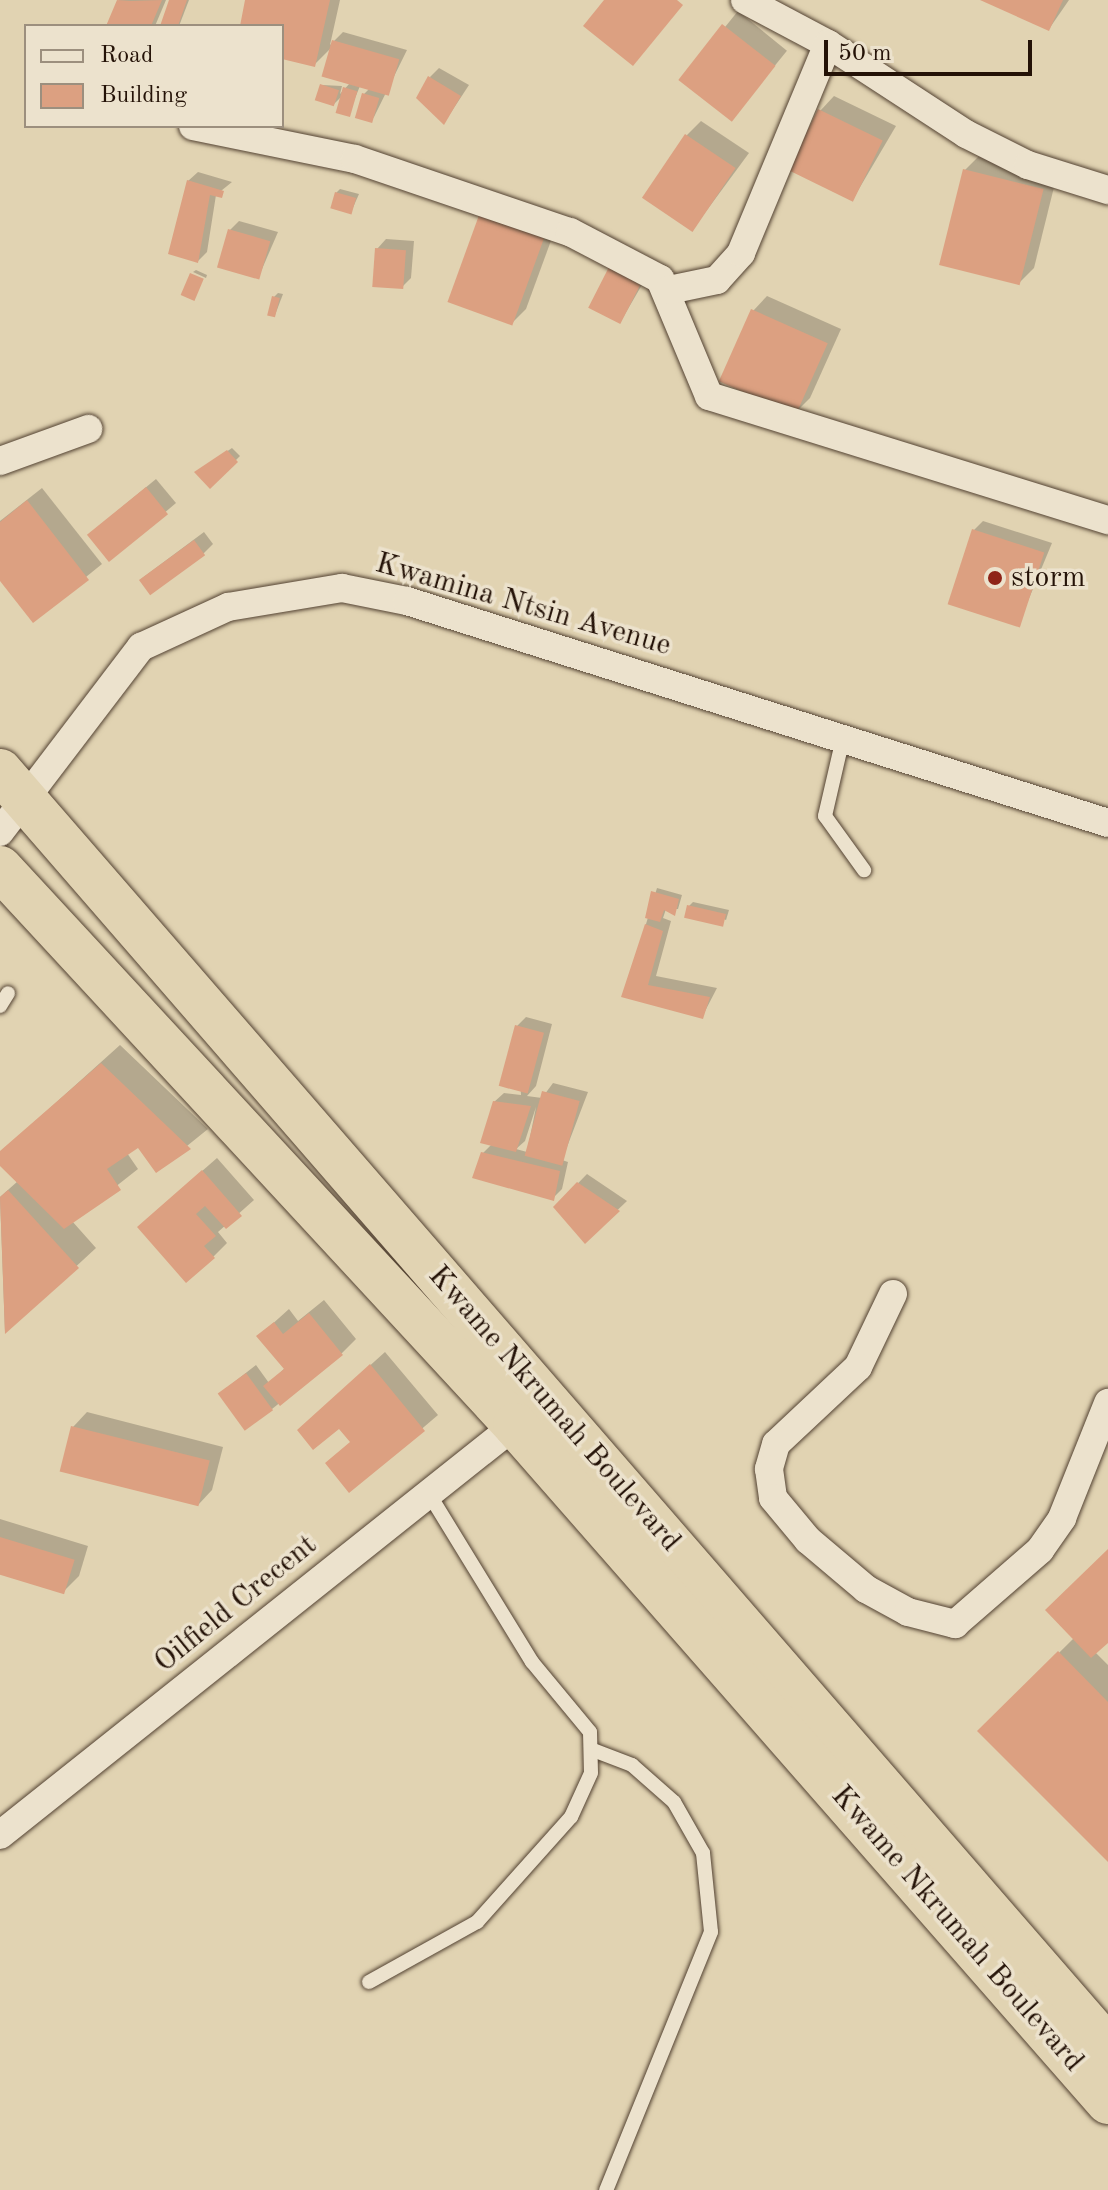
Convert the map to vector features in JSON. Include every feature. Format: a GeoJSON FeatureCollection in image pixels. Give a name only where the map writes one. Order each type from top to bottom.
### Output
{"type":"FeatureCollection","features":[{"type":"Feature","properties":{"kind":"highway","name":"Kwame Nkrumah Boulevard"},"geometry":{"type":"LineString","coordinates":[[8,800],[1108,2048]]}},
{"type":"Feature","properties":{"kind":"highway","name":"Kwame Nkrumah Boulevard"},"geometry":{"type":"LineString","coordinates":[[0,868],[515,1425],[1108,2102]]}},
{"type":"Feature","properties":{"kind":"street"},"geometry":{"type":"LineString","coordinates":[[745,0],[796,11],[828,44],[966,134],[1028,165],[1108,190]]}},
{"type":"Feature","properties":{"kind":"street"},"geometry":{"type":"LineString","coordinates":[[669,290],[717,280],[741,253],[828,44]]}},
{"type":"Feature","properties":{"kind":"street"},"geometry":{"type":"LineString","coordinates":[[203,128],[355,159],[570,232],[669,290],[709,396],[1108,520]]}},
{"type":"Feature","properties":{"kind":"street"},"geometry":{"type":"LineString","coordinates":[[0,461],[88,429]]}},
{"type":"Feature","properties":{"kind":"street","name":"Kwamina Ntsin Avenue"},"geometry":{"type":"LineString","coordinates":[[8,800],[141,647],[228,607],[306,589],[407,601],[1108,823]]}},
{"type":"Feature","properties":{"kind":"street"},"geometry":{"type":"LineString","coordinates":[[893,1294],[858,1367],[776,1444],[769,1469],[773,1498],[808,1540],[866,1589],[908,1612],[955,1624],[1040,1550],[1062,1518],[1108,1403]]}},
{"type":"Feature","properties":{"kind":"street","name":"Oilfield Crecent"},"geometry":{"type":"LineString","coordinates":[[0,1835],[515,1425]]}},
{"type":"Feature","properties":{"kind":"lane"},"geometry":{"type":"LineString","coordinates":[[843,738],[825,816],[864,870]]}},
{"type":"Feature","properties":{"kind":"lane"},"geometry":{"type":"LineString","coordinates":[[369,1982],[477,1922],[571,1817],[593,1750],[590,1732],[532,1662],[429,1494]]}},
{"type":"Feature","properties":{"kind":"lane"},"geometry":{"type":"LineString","coordinates":[[593,1750],[632,1765],[674,1802],[703,1853],[711,1932],[606,2190]]}},
{"type":"Feature","properties":{"kind":"building"},"geometry":{"type":"Polygon","coordinates":[[[117,0],[162,0],[152,24],[107,24],[117,0]]]}},
{"type":"Feature","properties":{"kind":"building"},"geometry":{"type":"Polygon","coordinates":[[[169,0],[187,0],[179,24],[161,24],[169,0]]]}},
{"type":"Feature","properties":{"kind":"building"},"geometry":{"type":"Polygon","coordinates":[[[245,0],[330,0],[315,67],[284,59],[284,24],[240,24],[245,0]]]}},
{"type":"Feature","properties":{"kind":"building"},"geometry":{"type":"Polygon","coordinates":[[[604,0],[677,0],[683,5],[633,66],[583,26],[604,0]]]}},
{"type":"Feature","properties":{"kind":"building"},"geometry":{"type":"Polygon","coordinates":[[[980,0],[1063,0],[1049,31],[980,0]]]}},
{"type":"Feature","properties":{"kind":"building"},"geometry":{"type":"Polygon","coordinates":[[[722,24],[776,66],[732,122],[678,80],[722,24]]]}},
{"type":"Feature","properties":{"kind":"building"},"geometry":{"type":"Polygon","coordinates":[[[332,40],[399,59],[389,96],[322,77],[332,40]]]}},
{"type":"Feature","properties":{"kind":"building"},"geometry":{"type":"Polygon","coordinates":[[[428,76],[461,96],[444,125],[416,98],[428,76]]]}},
{"type":"Feature","properties":{"kind":"building"},"geometry":{"type":"Polygon","coordinates":[[[320,84],[339,90],[334,106],[315,100],[320,84]]]}},
{"type":"Feature","properties":{"kind":"building"},"geometry":{"type":"Polygon","coordinates":[[[343,87],[357,91],[350,117],[336,113],[343,87]]]}},
{"type":"Feature","properties":{"kind":"building"},"geometry":{"type":"Polygon","coordinates":[[[362,93],[379,98],[372,123],[355,118],[362,93]]]}},
{"type":"Feature","properties":{"kind":"building"},"geometry":{"type":"Polygon","coordinates":[[[818,109],[883,141],[853,202],[788,170],[818,109]]]}},
{"type":"Feature","properties":{"kind":"building"},"geometry":{"type":"Polygon","coordinates":[[[685,134],[736,168],[693,232],[642,198],[685,134]]]}},
{"type":"Feature","properties":{"kind":"building"},"geometry":{"type":"Polygon","coordinates":[[[963,169],[1044,189],[1020,285],[939,265],[963,169]]]}},
{"type":"Feature","properties":{"kind":"building"},"geometry":{"type":"Polygon","coordinates":[[[187,180],[224,191],[222,198],[210,195],[198,263],[168,254],[187,180]]]}},
{"type":"Feature","properties":{"kind":"building"},"geometry":{"type":"Polygon","coordinates":[[[335,192],[356,198],[351,214],[330,208],[335,192]]]}},
{"type":"Feature","properties":{"kind":"building"},"geometry":{"type":"Polygon","coordinates":[[[482,207],[547,231],[512,326],[447,302],[482,207]]]}},
{"type":"Feature","properties":{"kind":"building"},"geometry":{"type":"Polygon","coordinates":[[[228,229],[270,241],[259,280],[217,267],[228,229]]]}},
{"type":"Feature","properties":{"kind":"building"},"geometry":{"type":"Polygon","coordinates":[[[375,248],[406,250],[403,289],[372,287],[375,248]]]}},
{"type":"Feature","properties":{"kind":"building"},"geometry":{"type":"Polygon","coordinates":[[[610,265],[642,281],[620,324],[588,308],[610,265]]]}},
{"type":"Feature","properties":{"kind":"building"},"geometry":{"type":"Polygon","coordinates":[[[190,273],[204,279],[194,301],[181,295],[190,273]]]}},
{"type":"Feature","properties":{"kind":"building"},"geometry":{"type":"Polygon","coordinates":[[[272,296],[280,298],[275,317],[267,315],[272,296]]]}},
{"type":"Feature","properties":{"kind":"building"},"geometry":{"type":"Polygon","coordinates":[[[751,309],[828,343],[796,415],[719,381],[751,309]]]}},
{"type":"Feature","properties":{"kind":"building"},"geometry":{"type":"Polygon","coordinates":[[[227,450],[238,462],[210,489],[194,472],[227,450]]]}},
{"type":"Feature","properties":{"kind":"building"},"geometry":{"type":"Polygon","coordinates":[[[146,487],[168,514],[109,562],[87,535],[146,487]]]}},
{"type":"Feature","properties":{"kind":"building"},"geometry":{"type":"Polygon","coordinates":[[[27,500],[89,580],[33,623],[0,581],[0,522],[27,500]]]}},
{"type":"Feature","properties":{"kind":"building","name":"storm"},"geometry":{"type":"Polygon","coordinates":[[[972,529],[1044,552],[1020,628],[948,604],[972,529]]]}},
{"type":"Feature","properties":{"kind":"building"},"geometry":{"type":"Polygon","coordinates":[[[194,540],[205,555],[150,595],[139,580],[194,540]]]}},
{"type":"Feature","properties":{"kind":"building"},"geometry":{"type":"Polygon","coordinates":[[[651,891],[679,899],[675,916],[664,910],[660,922],[645,918],[651,891]]]}},
{"type":"Feature","properties":{"kind":"building"},"geometry":{"type":"Polygon","coordinates":[[[687,905],[726,914],[723,927],[684,918],[687,905]]]}},
{"type":"Feature","properties":{"kind":"building"},"geometry":{"type":"Polygon","coordinates":[[[645,924],[663,931],[648,985],[710,997],[703,1019],[621,997],[645,924]]]}},
{"type":"Feature","properties":{"kind":"building"},"geometry":{"type":"Polygon","coordinates":[[[515,1025],[544,1033],[528,1094],[499,1086],[515,1025]]]}},
{"type":"Feature","properties":{"kind":"building"},"geometry":{"type":"Polygon","coordinates":[[[101,1063],[191,1149],[156,1173],[138,1148],[107,1169],[121,1190],[64,1229],[0,1166],[0,1151],[101,1063]]]}},
{"type":"Feature","properties":{"kind":"building"},"geometry":{"type":"Polygon","coordinates":[[[542,1091],[580,1101],[562,1166],[525,1156],[542,1091]]]}},
{"type":"Feature","properties":{"kind":"building"},"geometry":{"type":"Polygon","coordinates":[[[493,1101],[531,1106],[516,1152],[480,1143],[493,1101]]]}},
{"type":"Feature","properties":{"kind":"building"},"geometry":{"type":"Polygon","coordinates":[[[481,1152],[560,1171],[554,1201],[472,1178],[481,1152]]]}},
{"type":"Feature","properties":{"kind":"building"},"geometry":{"type":"Polygon","coordinates":[[[202,1170],[242,1216],[226,1229],[205,1206],[196,1214],[216,1236],[204,1246],[215,1258],[186,1283],[137,1227],[202,1170]]]}},
{"type":"Feature","properties":{"kind":"building"},"geometry":{"type":"Polygon","coordinates":[[[577,1182],[620,1211],[585,1244],[553,1207],[577,1182]]]}},
{"type":"Feature","properties":{"kind":"building"},"geometry":{"type":"Polygon","coordinates":[[[8,1190],[79,1268],[5,1334],[0,1197],[8,1190]]]}},
{"type":"Feature","properties":{"kind":"building"},"geometry":{"type":"Polygon","coordinates":[[[309,1313],[343,1355],[280,1406],[263,1386],[284,1369],[256,1336],[274,1322],[283,1334],[309,1313]]]}},
{"type":"Feature","properties":{"kind":"building"},"geometry":{"type":"Polygon","coordinates":[[[370,1364],[425,1431],[349,1493],[325,1463],[350,1442],[339,1429],[313,1450],[297,1430],[370,1364]]]}},
{"type":"Feature","properties":{"kind":"building"},"geometry":{"type":"Polygon","coordinates":[[[246,1373],[273,1410],[245,1431],[218,1394],[246,1373]]]}},
{"type":"Feature","properties":{"kind":"building"},"geometry":{"type":"Polygon","coordinates":[[[71,1426],[210,1461],[198,1506],[60,1472],[71,1426]]]}},
{"type":"Feature","properties":{"kind":"building"},"geometry":{"type":"Polygon","coordinates":[[[0,1537],[75,1560],[64,1594],[0,1575],[0,1537]]]}},
{"type":"Feature","properties":{"kind":"building"},"geometry":{"type":"Polygon","coordinates":[[[1108,1549],[1108,1643],[1091,1658],[1045,1610],[1108,1549]]]}},
{"type":"Feature","properties":{"kind":"building"},"geometry":{"type":"Polygon","coordinates":[[[1058,1651],[1108,1702],[1108,1862],[977,1731],[1058,1651]]]}},
{"type":"Feature","properties":{"kind":"place","name":"storm"},"geometry":{"type":"Point","coordinates":[995,578]}}]}
